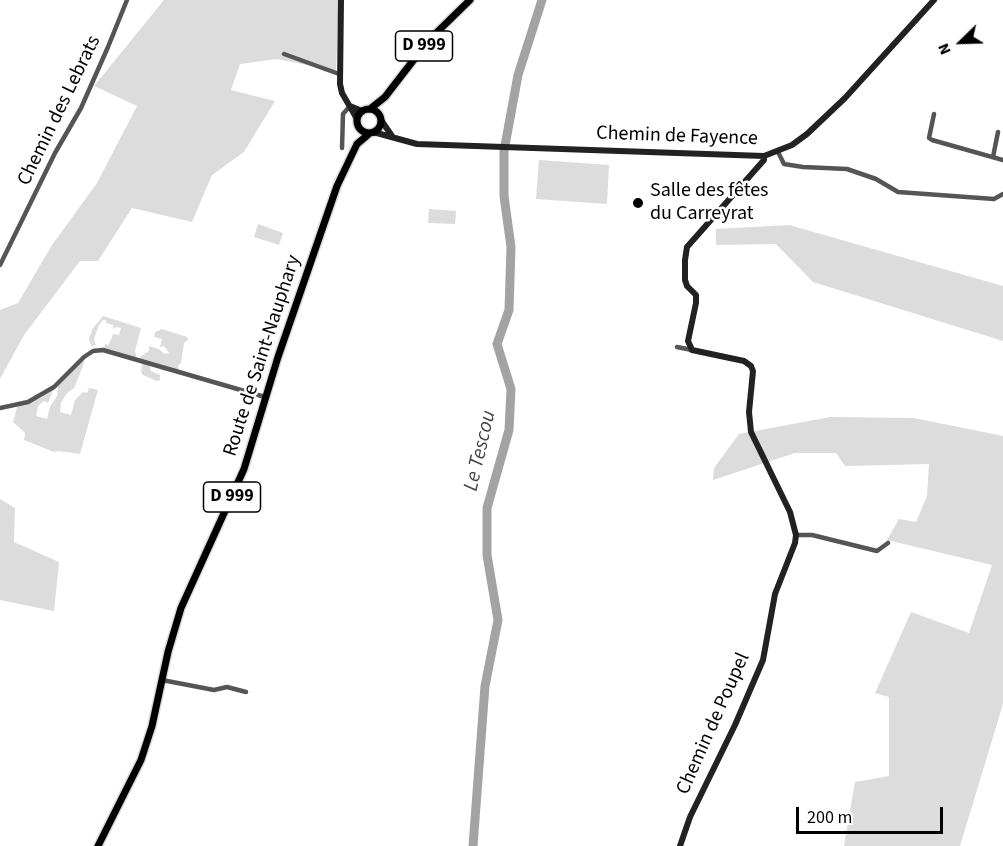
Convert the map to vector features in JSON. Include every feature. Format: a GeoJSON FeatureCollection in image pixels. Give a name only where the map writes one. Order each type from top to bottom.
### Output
{"type":"FeatureCollection","features":[{"type":"Feature","properties":{"kind":"main road","name":"D 999"},"geometry":{"type":"LineString","coordinates":[[381,119],[381,106],[385,97],[424,46],[470,0]]}},
{"type":"Feature","properties":{"kind":"main road","name":"D 999"},"geometry":{"type":"LineString","coordinates":[[370,109],[385,97]]}},
{"type":"Feature","properties":{"kind":"main road"},"geometry":{"type":"LineString","coordinates":[[370,109],[377,112],[381,119],[379,127],[371,133],[358,128],[357,119],[362,111],[370,109]]}},
{"type":"Feature","properties":{"kind":"main road","name":"Route de Saint-Nauphary"},"geometry":{"type":"LineString","coordinates":[[98,846],[141,760],[182,604],[244,470],[333,197],[357,144],[358,128]]}},
{"type":"Feature","properties":{"kind":"main road","name":"Route de Saint-Nauphary"},"geometry":{"type":"LineString","coordinates":[[357,144],[371,133]]}},
{"type":"Feature","properties":{"kind":"street","name":"Chemin des Lebrats"},"geometry":{"type":"LineString","coordinates":[[0,265],[55,153],[81,108],[126,0]]}},
{"type":"Feature","properties":{"kind":"street"},"geometry":{"type":"LineString","coordinates":[[341,0],[339,74],[342,93],[357,119]]}},
{"type":"Feature","properties":{"kind":"street","name":"Chemin de Fayence"},"geometry":{"type":"LineString","coordinates":[[371,133],[417,144],[764,156],[778,152],[807,134],[845,98],[934,0]]}},
{"type":"Feature","properties":{"kind":"street"},"geometry":{"type":"LineString","coordinates":[[284,54],[339,74]]}},
{"type":"Feature","properties":{"kind":"street"},"geometry":{"type":"LineString","coordinates":[[350,106],[362,111]]}},
{"type":"Feature","properties":{"kind":"street"},"geometry":{"type":"LineString","coordinates":[[342,148],[344,114],[350,106]]}},
{"type":"Feature","properties":{"kind":"street"},"geometry":{"type":"LineString","coordinates":[[934,114],[929,138],[1003,160]]}},
{"type":"Feature","properties":{"kind":"street"},"geometry":{"type":"LineString","coordinates":[[381,119],[393,137]]}},
{"type":"Feature","properties":{"kind":"street"},"geometry":{"type":"LineString","coordinates":[[993,157],[998,132]]}},
{"type":"Feature","properties":{"kind":"street"},"geometry":{"type":"LineString","coordinates":[[778,152],[784,164],[847,169],[876,179],[898,192],[994,199],[1003,194]]}},
{"type":"Feature","properties":{"kind":"street"},"geometry":{"type":"LineString","coordinates":[[692,350],[688,341],[696,296],[685,280],[686,249],[764,160],[764,156]]}},
{"type":"Feature","properties":{"kind":"street"},"geometry":{"type":"LineString","coordinates":[[677,347],[744,361],[751,366],[753,371],[749,412],[751,432],[780,489],[790,512],[796,535],[812,535],[877,551],[888,543]]}},
{"type":"Feature","properties":{"kind":"street"},"geometry":{"type":"LineString","coordinates":[[0,408],[28,402],[54,387],[84,357],[93,351],[103,350],[266,397]]}},
{"type":"Feature","properties":{"kind":"street","name":"Chemin de Poupel"},"geometry":{"type":"LineString","coordinates":[[680,846],[690,817],[735,725],[763,660],[775,594],[796,535]]}},
{"type":"Feature","properties":{"kind":"street"},"geometry":{"type":"LineString","coordinates":[[162,680],[214,690],[227,687],[246,692]]}},
{"type":"Feature","properties":{"kind":"shaded area"},"geometry":{"type":"Polygon","coordinates":[[[164,0],[339,0],[336,71],[277,59],[240,64],[231,90],[275,101],[244,152],[212,175],[192,222],[132,208],[98,261],[80,261],[24,335],[0,379],[0,310],[18,303],[52,245],[97,183],[137,106],[94,86],[164,0]]]}},
{"type":"Feature","properties":{"kind":"shaded area"},"geometry":{"type":"Polygon","coordinates":[[[539,160],[609,165],[607,204],[536,199],[539,160]]]}},
{"type":"Feature","properties":{"kind":"shaded area"},"geometry":{"type":"Polygon","coordinates":[[[429,209],[456,211],[455,224],[428,223],[429,209]]]}},
{"type":"Feature","properties":{"kind":"shaded area"},"geometry":{"type":"Polygon","coordinates":[[[258,224],[283,233],[279,245],[254,237],[258,224]]]}},
{"type":"Feature","properties":{"kind":"shaded area"},"geometry":{"type":"Polygon","coordinates":[[[789,225],[1003,286],[1003,341],[813,282],[776,244],[716,245],[716,229],[789,225]]]}},
{"type":"Feature","properties":{"kind":"shaded area"},"geometry":{"type":"Polygon","coordinates":[[[103,316],[141,328],[135,351],[137,358],[104,348],[113,334],[119,335],[121,328],[114,329],[113,325],[106,323],[106,320],[99,325],[94,339],[96,345],[91,346],[89,338],[93,328],[103,316]]]}},
{"type":"Feature","properties":{"kind":"shaded area"},"geometry":{"type":"Polygon","coordinates":[[[162,329],[187,337],[188,340],[184,343],[181,363],[178,366],[179,372],[161,370],[155,362],[152,363],[151,371],[160,375],[160,380],[157,381],[143,375],[140,357],[149,351],[149,346],[165,354],[169,353],[164,346],[160,347],[162,339],[154,337],[155,332],[162,329]]]}},
{"type":"Feature","properties":{"kind":"shaded area"},"geometry":{"type":"Polygon","coordinates":[[[84,361],[83,366],[74,388],[67,393],[61,403],[60,412],[71,415],[75,400],[83,392],[87,393],[89,388],[98,390],[80,454],[54,452],[24,440],[25,433],[13,422],[17,407],[41,398],[53,390],[48,403],[44,401],[38,406],[36,416],[47,419],[50,407],[57,396],[58,386],[84,361]]]}},
{"type":"Feature","properties":{"kind":"shaded area"},"geometry":{"type":"Polygon","coordinates":[[[830,417],[914,418],[1003,436],[1003,704],[960,846],[844,846],[855,782],[889,776],[889,697],[875,693],[911,612],[969,633],[992,565],[887,540],[899,519],[916,522],[927,496],[929,464],[845,466],[836,453],[795,453],[713,480],[714,468],[739,434],[830,417]]]}},
{"type":"Feature","properties":{"kind":"shaded area"},"geometry":{"type":"Polygon","coordinates":[[[0,499],[15,508],[14,542],[59,562],[54,611],[0,600],[0,499]]]}},
{"type":"Feature","properties":{"kind":"waterway","name":"Le Tescou"},"geometry":{"type":"LineString","coordinates":[[473,846],[485,686],[498,620],[487,555],[487,508],[509,430],[511,389],[497,344],[509,310],[511,247],[504,196],[504,151],[518,75],[542,0]]}},
{"type":"Feature","properties":{"kind":"place","name":"Salle des fêtes du Carreyrat"},"geometry":{"type":"Point","coordinates":[638,203]}}]}
